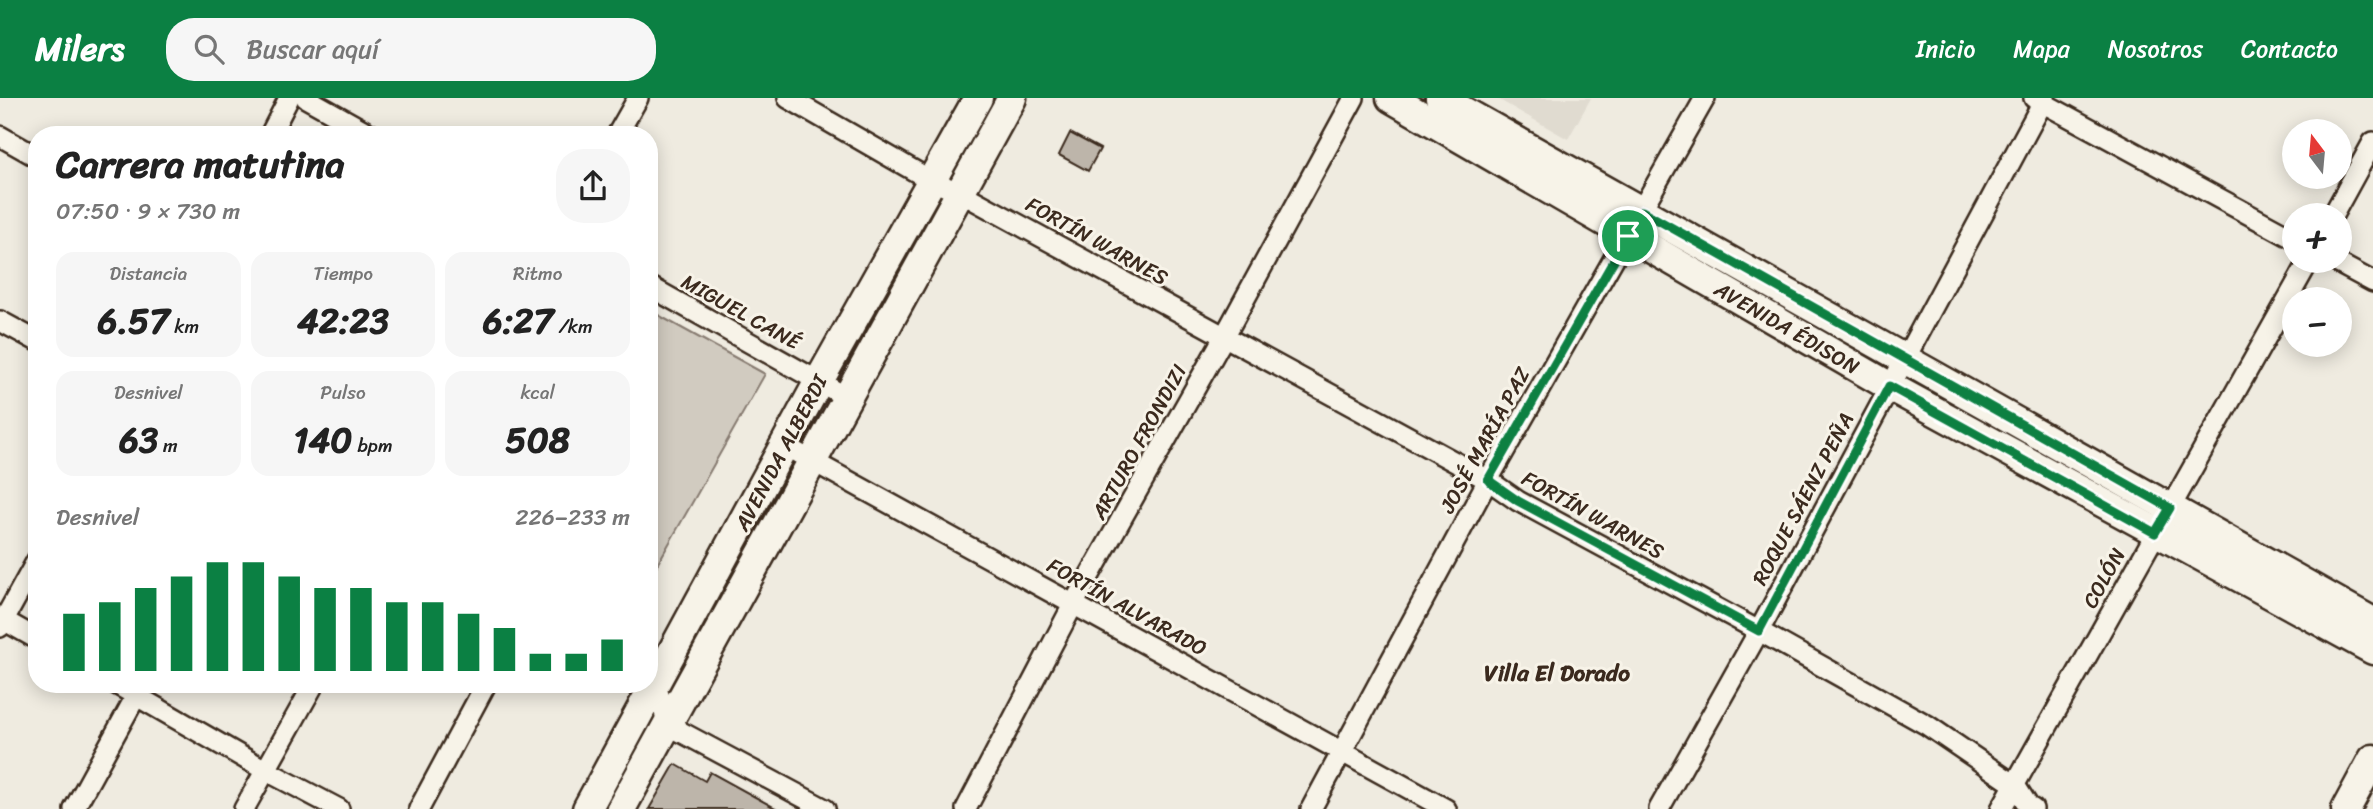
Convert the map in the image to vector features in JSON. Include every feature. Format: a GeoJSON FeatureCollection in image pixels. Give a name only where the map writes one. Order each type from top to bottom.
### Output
{"type":"FeatureCollection","features":[{"type":"Feature","properties":{"kind":"main road","name":"AVENIDA ALBERDI"},"geometry":{"type":"LineString","coordinates":[[658,674],[978,98]]}},
{"type":"Feature","properties":{"kind":"main road","name":"AVENIDA ALBERDI"},"geometry":{"type":"LineString","coordinates":[[621,809],[1012,98]]}},
{"type":"Feature","properties":{"kind":"main road","name":"AVENIDA ÉDISON"},"geometry":{"type":"LineString","coordinates":[[1391,98],[1889,386],[2373,650]]}},
{"type":"Feature","properties":{"kind":"main road","name":"AVENIDA ÉDISON"},"geometry":{"type":"LineString","coordinates":[[1440,98],[2373,622]]}},
{"type":"Feature","properties":{"kind":"main road","name":"AVENIDA ALBERDI"},"geometry":{"type":"LineString","coordinates":[[587,809],[648,693]]}},
{"type":"Feature","properties":{"kind":"main road"},"geometry":{"type":"LineString","coordinates":[[2346,809],[2373,759]]}},
{"type":"Feature","properties":{"kind":"street"},"geometry":{"type":"LineString","coordinates":[[275,126],[289,98]]}},
{"type":"Feature","properties":{"kind":"street"},"geometry":{"type":"LineString","coordinates":[[306,98],[356,126]]}},
{"type":"Feature","properties":{"kind":"street"},"geometry":{"type":"LineString","coordinates":[[622,126],[638,98]]}},
{"type":"Feature","properties":{"kind":"street","name":"FORTÍN WARNES"},"geometry":{"type":"LineString","coordinates":[[788,98],[932,181],[961,193],[1488,480],[1518,501],[1927,725],[2015,785],[2033,809]]}},
{"type":"Feature","properties":{"kind":"street","name":"ARTURO FRONDIZI"},"geometry":{"type":"LineString","coordinates":[[966,809],[1074,603],[1224,337],[1354,98]]}},
{"type":"Feature","properties":{"kind":"street","name":"JOSÉ MARÍA PAZ"},"geometry":{"type":"LineString","coordinates":[[1311,809],[1488,480],[1705,98]]}},
{"type":"Feature","properties":{"kind":"street"},"geometry":{"type":"LineString","coordinates":[[2041,100],[2282,232]]}},
{"type":"Feature","properties":{"kind":"street","name":"ROQUE SÁENZ PEÑA"},"geometry":{"type":"LineString","coordinates":[[1659,809],[1759,631],[2041,100]]}},
{"type":"Feature","properties":{"kind":"street"},"geometry":{"type":"LineString","coordinates":[[0,136],[28,152]]}},
{"type":"Feature","properties":{"kind":"street"},"geometry":{"type":"LineString","coordinates":[[2340,203],[2373,142]]}},
{"type":"Feature","properties":{"kind":"street"},"geometry":{"type":"LineString","coordinates":[[2352,271],[2373,282]]}},
{"type":"Feature","properties":{"kind":"street","name":"COLÓN"},"geometry":{"type":"LineString","coordinates":[[2001,809],[2302,273]]}},
{"type":"Feature","properties":{"kind":"street","name":"MIGUEL CANÉ"},"geometry":{"type":"LineString","coordinates":[[658,291],[848,398]]}},
{"type":"Feature","properties":{"kind":"street"},"geometry":{"type":"LineString","coordinates":[[0,321],[28,336]]}},
{"type":"Feature","properties":{"kind":"street","name":"FORTÍN ALVARADO"},"geometry":{"type":"LineString","coordinates":[[785,446],[1446,809]]}},
{"type":"Feature","properties":{"kind":"street"},"geometry":{"type":"LineString","coordinates":[[28,576],[1,622],[28,635]]}},
{"type":"Feature","properties":{"kind":"street"},"geometry":{"type":"LineString","coordinates":[[75,809],[137,693]]}},
{"type":"Feature","properties":{"kind":"street"},"geometry":{"type":"LineString","coordinates":[[144,693],[265,770],[339,809]]}},
{"type":"Feature","properties":{"kind":"street"},"geometry":{"type":"LineString","coordinates":[[244,809],[309,693]]}},
{"type":"Feature","properties":{"kind":"street"},"geometry":{"type":"LineString","coordinates":[[419,809],[481,693]]}},
{"type":"Feature","properties":{"kind":"street"},"geometry":{"type":"LineString","coordinates":[[656,693],[667,725],[825,809]]}},
{"type":"Feature","properties":{"kind":"shaded area"},"geometry":{"type":"Polygon","coordinates":[[[1496,98],[1591,98],[1568,139],[1496,98]]]}},
{"type":"Feature","properties":{"kind":"shaded area"},"geometry":{"type":"Polygon","coordinates":[[[929,205],[939,211],[850,367],[840,362],[929,205]]]}},
{"type":"Feature","properties":{"kind":"shaded area"},"geometry":{"type":"Polygon","coordinates":[[[658,315],[765,374],[658,563],[658,315]]]}},
{"type":"Feature","properties":{"kind":"shaded area"},"geometry":{"type":"Polygon","coordinates":[[[784,472],[794,477],[689,670],[678,663],[784,472]]]}},
{"type":"Feature","properties":{"kind":"building"},"geometry":{"type":"Polygon","coordinates":[[[1070,133],[1100,149],[1088,171],[1059,155],[1070,133]]]}},
{"type":"Feature","properties":{"kind":"building"},"geometry":{"type":"Polygon","coordinates":[[[675,764],[705,781],[710,772],[777,809],[649,809],[675,764]]]}},
{"type":"Feature","properties":{"kind":"district","name":"Villa El Dorado"},"geometry":{"type":"Point","coordinates":[1557,673]}},
{"type":"Feature","properties":{"kind":"route"},"geometry":{"type":"LineString","coordinates":[[1642,211],[2170,508],[2155,533],[1889,386],[1759,631],[1518,501],[1488,480],[1628,236],[1642,211]]}}]}
